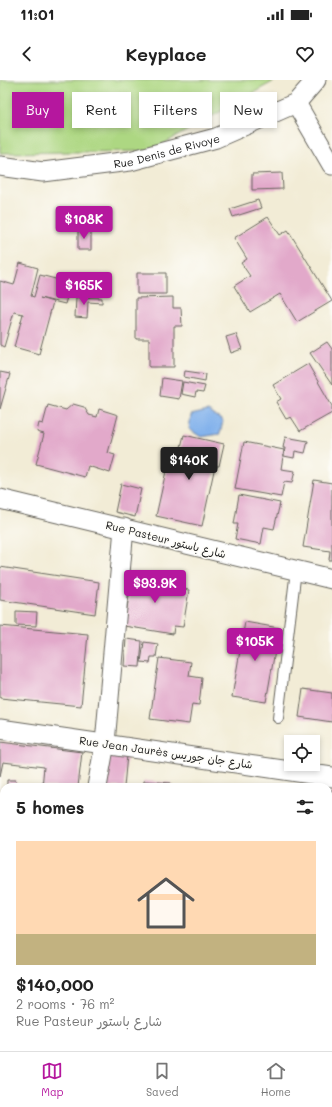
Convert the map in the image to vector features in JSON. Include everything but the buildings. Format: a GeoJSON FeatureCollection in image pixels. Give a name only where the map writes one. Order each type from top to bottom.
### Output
{"type":"FeatureCollection","features":[{"type":"Feature","properties":{"kind":"street","name":"Rue Denis de Rivoye"},"geometry":{"type":"LineString","coordinates":[[0,166],[43,172],[130,161],[216,138],[296,103],[316,80]]}},
{"type":"Feature","properties":{"kind":"street"},"geometry":{"type":"LineString","coordinates":[[296,103],[332,164]]}},
{"type":"Feature","properties":{"kind":"street","name":"Rue Pasteur شارع باستور"},"geometry":{"type":"LineString","coordinates":[[0,499],[332,579]]}},
{"type":"Feature","properties":{"kind":"street"},"geometry":{"type":"LineString","coordinates":[[97,783],[105,743],[124,528]]}},
{"type":"Feature","properties":{"kind":"street","name":"Rue Jean Jaurès شارع جان جوريس"},"geometry":{"type":"LineString","coordinates":[[0,729],[332,777]]}},
{"type":"Feature","properties":{"kind":"lane"},"geometry":{"type":"LineString","coordinates":[[278,718],[296,570]]}},
{"type":"Feature","properties":{"kind":"green space"},"geometry":{"type":"Polygon","coordinates":[[[0,80],[276,80],[255,92],[220,92],[220,112],[212,116],[212,92],[139,92],[139,128],[191,128],[151,151],[0,153],[0,80]]]}},
{"type":"Feature","properties":{"kind":"water"},"geometry":{"type":"Polygon","coordinates":[[[208,411],[223,421],[220,434],[201,437],[189,429],[191,415],[208,411]]]}}]}
